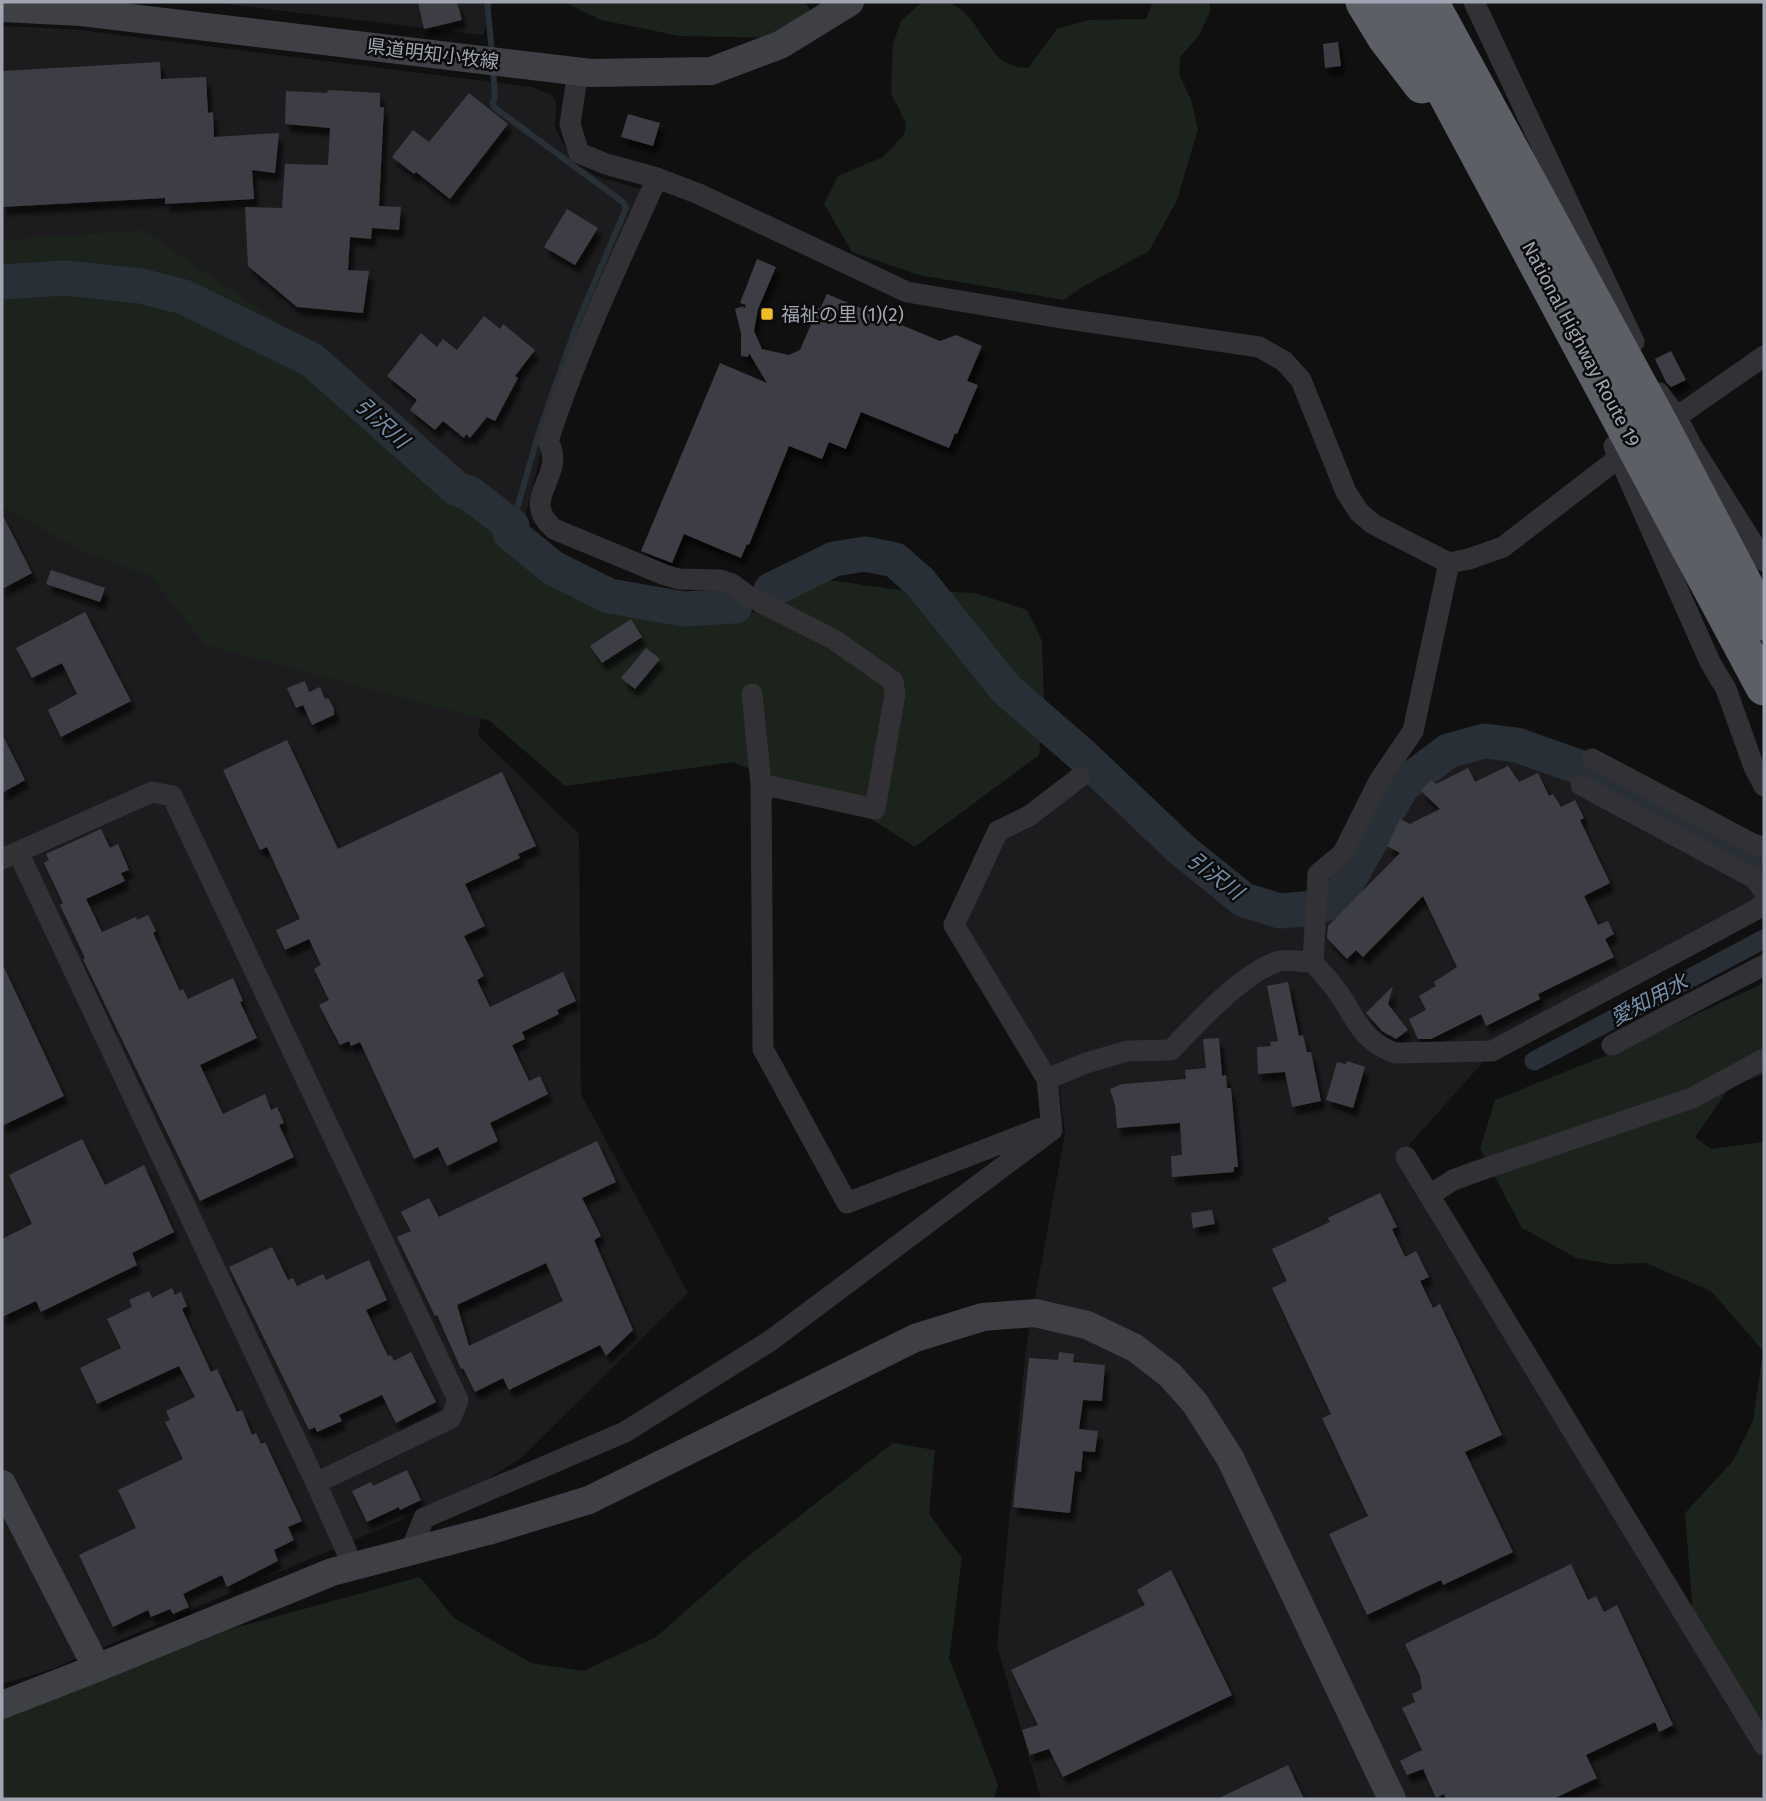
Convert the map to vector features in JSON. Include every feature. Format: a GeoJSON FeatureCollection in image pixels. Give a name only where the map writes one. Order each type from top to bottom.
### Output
{"type":"FeatureCollection","features":[{"type":"Feature","properties":{"kind":"highway"},"geometry":{"type":"LineString","coordinates":[[1364,2],[1386,38],[1500,161]]}},
{"type":"Feature","properties":{"kind":"highway","name":"National Highway Route 19"},"geometry":{"type":"LineString","coordinates":[[1397,2],[1500,161]]}},
{"type":"Feature","properties":{"kind":"highway","name":"National Highway Route 19"},"geometry":{"type":"LineString","coordinates":[[1430,2],[1500,161],[1648,437],[1764,622]]}},
{"type":"Feature","properties":{"kind":"highway"},"geometry":{"type":"LineString","coordinates":[[1452,2],[1500,161]]}},
{"type":"Feature","properties":{"kind":"highway","name":"National Highway Route 19"},"geometry":{"type":"LineString","coordinates":[[1648,437],[1745,685]]}},
{"type":"Feature","properties":{"kind":"street","name":"県道明知小牧線"},"geometry":{"type":"LineString","coordinates":[[2,8],[81,12],[578,72],[711,71],[780,45],[849,2]]}},
{"type":"Feature","properties":{"kind":"street"},"geometry":{"type":"LineString","coordinates":[[1474,2],[1655,387],[1648,437]]}},
{"type":"Feature","properties":{"kind":"street"},"geometry":{"type":"LineString","coordinates":[[578,72],[569,124],[579,153],[699,194],[907,292],[1259,347],[1284,361],[1301,380],[1346,492],[1359,512],[1373,524],[1449,563],[1503,547],[1648,437],[1764,356]]}},
{"type":"Feature","properties":{"kind":"street"},"geometry":{"type":"LineString","coordinates":[[1500,161],[1501,234],[1648,437],[1690,443],[1764,561]]}},
{"type":"Feature","properties":{"kind":"street"},"geometry":{"type":"LineString","coordinates":[[657,178],[584,339],[562,399],[548,441],[554,452],[553,468],[539,499],[539,510],[544,520],[554,529],[665,575],[679,579],[720,580],[732,584],[748,596],[833,639],[893,681],[895,694],[875,809],[761,784]]}},
{"type":"Feature","properties":{"kind":"street"},"geometry":{"type":"LineString","coordinates":[[1449,563],[1413,731],[1379,781],[1343,853],[1318,874],[1312,962],[1337,991],[1364,1036],[1380,1048],[1395,1054],[1492,1051],[1759,908],[1764,901]]}},
{"type":"Feature","properties":{"kind":"street"},"geometry":{"type":"LineString","coordinates":[[1745,685],[1754,767],[1764,786]]}},
{"type":"Feature","properties":{"kind":"street"},"geometry":{"type":"LineString","coordinates":[[752,694],[761,784],[763,1049],[846,1203],[1051,1124]]}},
{"type":"Feature","properties":{"kind":"street"},"geometry":{"type":"LineString","coordinates":[[1592,759],[1753,844],[1764,847]]}},
{"type":"Feature","properties":{"kind":"street"},"geometry":{"type":"LineString","coordinates":[[410,1552],[424,1518],[625,1432],[770,1341],[1052,1130],[1047,1079],[954,925],[998,831],[1029,816],[1080,777]]}},
{"type":"Feature","properties":{"kind":"street"},"geometry":{"type":"LineString","coordinates":[[1581,785],[1754,878],[1764,891]]}},
{"type":"Feature","properties":{"kind":"street"},"geometry":{"type":"LineString","coordinates":[[316,1483],[451,1418],[458,1400],[172,796],[152,792],[10,856],[316,1483],[353,1566]]}},
{"type":"Feature","properties":{"kind":"street"},"geometry":{"type":"LineString","coordinates":[[1047,1079],[1086,1063],[1127,1051],[1171,1050],[1209,1012],[1256,973],[1281,961],[1312,962]]}},
{"type":"Feature","properties":{"kind":"street"},"geometry":{"type":"LineString","coordinates":[[1612,1045],[1764,965]]}},
{"type":"Feature","properties":{"kind":"street"},"geometry":{"type":"LineString","coordinates":[[1430,1195],[1453,1180],[1692,1098],[1764,1059]]}},
{"type":"Feature","properties":{"kind":"street"},"geometry":{"type":"LineString","coordinates":[[1406,1157],[1764,1745]]}},
{"type":"Feature","properties":{"kind":"street"},"geometry":{"type":"LineString","coordinates":[[2,1704],[332,1572],[488,1531],[589,1500],[915,1338],[983,1317],[1035,1313],[1087,1325],[1135,1348],[1170,1375],[1195,1403],[1230,1458],[1392,1799]]}},
{"type":"Feature","properties":{"kind":"street"},"geometry":{"type":"LineString","coordinates":[[2,1485],[97,1668]]}},
{"type":"Feature","properties":{"kind":"shaded area"},"geometry":{"type":"Polygon","coordinates":[[[942,1],[958,7],[1002,60],[1013,66],[1028,68],[1057,29],[1089,20],[1146,19],[1153,2],[1210,2],[1210,12],[1198,37],[1180,57],[1179,74],[1191,100],[1198,129],[1177,200],[1149,251],[1082,287],[1064,300],[919,275],[852,252],[824,204],[838,176],[883,157],[904,135],[906,123],[891,93],[893,44],[901,21],[922,2],[942,1]]]}},
{"type":"Feature","properties":{"kind":"shaded area"},"geometry":{"type":"Polygon","coordinates":[[[209,2],[493,2],[483,35],[209,2]]]}},
{"type":"Feature","properties":{"kind":"shaded area"},"geometry":{"type":"Polygon","coordinates":[[[564,2],[806,2],[811,14],[795,38],[680,36],[601,20],[564,2]]]}},
{"type":"Feature","properties":{"kind":"shaded area"},"geometry":{"type":"Polygon","coordinates":[[[2,26],[72,29],[532,87],[550,94],[556,101],[555,128],[574,163],[598,177],[645,190],[546,432],[503,608],[478,735],[579,834],[581,1094],[688,1293],[521,1458],[467,1492],[50,1670],[2,1684],[2,26]]]}},
{"type":"Feature","properties":{"kind":"shaded area"},"geometry":{"type":"Polygon","coordinates":[[[144,230],[305,341],[450,498],[570,597],[652,621],[743,617],[829,580],[891,589],[975,593],[1027,610],[1042,641],[1044,706],[1039,755],[915,847],[863,814],[733,762],[565,786],[490,721],[205,645],[151,576],[88,554],[2,507],[2,240],[144,230]]]}},
{"type":"Feature","properties":{"kind":"shaded area"},"geometry":{"type":"Polygon","coordinates":[[[1505,751],[1537,762],[1738,871],[1759,900],[1502,1041],[1400,1155],[1634,1548],[1764,1757],[1764,1799],[1041,1799],[997,1646],[1026,1348],[1065,1133],[1059,1086],[961,923],[1002,835],[1032,821],[1091,771],[1223,894],[1243,908],[1272,916],[1308,917],[1342,897],[1357,881],[1373,857],[1402,800],[1422,779],[1459,760],[1505,751]]]}},
{"type":"Feature","properties":{"kind":"shaded area"},"geometry":{"type":"Polygon","coordinates":[[[1764,983],[1764,1074],[1730,1087],[1695,1137],[1711,1149],[1764,1142],[1764,1729],[1693,1615],[1685,1513],[1733,1461],[1753,1421],[1763,1351],[1711,1291],[1646,1263],[1612,1264],[1576,1258],[1522,1228],[1480,1149],[1495,1100],[1612,1053],[1764,983]]]}},
{"type":"Feature","properties":{"kind":"shaded area"},"geometry":{"type":"Polygon","coordinates":[[[893,1443],[935,1450],[929,1514],[962,1558],[949,1658],[998,1785],[994,1799],[2,1799],[2,1716],[97,1683],[231,1629],[420,1577],[454,1618],[531,1663],[583,1671],[656,1637],[746,1558],[893,1443]]]}},
{"type":"Feature","properties":{"kind":"building"},"geometry":{"type":"Polygon","coordinates":[[[418,2],[457,2],[462,20],[424,29],[418,2]]]}},
{"type":"Feature","properties":{"kind":"building"},"geometry":{"type":"Polygon","coordinates":[[[1338,42],[1341,66],[1325,68],[1323,44],[1338,42]]]}},
{"type":"Feature","properties":{"kind":"building"},"geometry":{"type":"Polygon","coordinates":[[[160,62],[161,79],[206,77],[208,113],[213,112],[214,137],[279,133],[275,173],[252,170],[254,199],[165,204],[165,198],[2,207],[2,71],[160,62]]]}},
{"type":"Feature","properties":{"kind":"building"},"geometry":{"type":"Polygon","coordinates":[[[328,90],[380,93],[380,107],[384,107],[379,206],[401,207],[399,230],[372,228],[371,239],[350,237],[348,270],[369,271],[363,313],[297,307],[248,266],[245,207],[282,208],[285,164],[328,165],[330,128],[285,124],[286,91],[327,93],[328,90]]]}},
{"type":"Feature","properties":{"kind":"building"},"geometry":{"type":"Polygon","coordinates":[[[469,93],[508,124],[450,199],[392,157],[413,130],[429,142],[469,93]]]}},
{"type":"Feature","properties":{"kind":"building"},"geometry":{"type":"Polygon","coordinates":[[[628,114],[660,123],[653,146],[621,137],[628,114]]]}},
{"type":"Feature","properties":{"kind":"building"},"geometry":{"type":"Polygon","coordinates":[[[567,209],[598,228],[575,265],[544,247],[567,209]]]}},
{"type":"Feature","properties":{"kind":"building"},"geometry":{"type":"Polygon","coordinates":[[[757,259],[776,267],[758,309],[754,331],[762,349],[789,355],[800,350],[827,294],[940,341],[956,335],[982,346],[967,381],[978,385],[949,448],[861,412],[846,449],[829,442],[822,459],[789,446],[749,545],[747,544],[741,558],[684,534],[672,563],[641,551],[720,363],[767,383],[749,353],[748,357],[741,356],[741,333],[735,309],[743,306],[744,309],[746,305],[740,303],[757,259]]]}},
{"type":"Feature","properties":{"kind":"building"},"geometry":{"type":"Polygon","coordinates":[[[484,316],[500,329],[503,324],[535,350],[515,376],[518,378],[495,421],[487,417],[470,438],[466,434],[464,438],[443,421],[435,430],[410,410],[417,400],[387,376],[421,333],[437,347],[443,339],[457,350],[484,316]]]}},
{"type":"Feature","properties":{"kind":"building"},"geometry":{"type":"Polygon","coordinates":[[[1671,351],[1686,380],[1671,387],[1655,359],[1671,351]]]}},
{"type":"Feature","properties":{"kind":"building"},"geometry":{"type":"Polygon","coordinates":[[[2,514],[32,573],[2,589],[2,514]]]}},
{"type":"Feature","properties":{"kind":"building"},"geometry":{"type":"Polygon","coordinates":[[[51,570],[105,588],[100,602],[46,584],[51,570]]]}},
{"type":"Feature","properties":{"kind":"building"},"geometry":{"type":"Polygon","coordinates":[[[85,612],[131,701],[61,737],[48,710],[77,694],[62,663],[32,678],[16,648],[85,612]]]}},
{"type":"Feature","properties":{"kind":"building"},"geometry":{"type":"Polygon","coordinates":[[[631,619],[642,637],[602,663],[590,646],[631,619]]]}},
{"type":"Feature","properties":{"kind":"building"},"geometry":{"type":"Polygon","coordinates":[[[646,648],[660,659],[635,689],[621,678],[646,648]]]}},
{"type":"Feature","properties":{"kind":"building"},"geometry":{"type":"Polygon","coordinates":[[[305,681],[309,692],[320,687],[325,699],[328,698],[334,709],[334,715],[312,725],[303,705],[296,708],[287,688],[305,681]]]}},
{"type":"Feature","properties":{"kind":"building"},"geometry":{"type":"Polygon","coordinates":[[[2,734],[25,780],[2,793],[2,734]]]}},
{"type":"Feature","properties":{"kind":"building"},"geometry":{"type":"Polygon","coordinates":[[[287,740],[338,849],[502,772],[536,846],[518,854],[520,858],[465,884],[485,926],[464,936],[484,976],[477,980],[490,1007],[563,972],[576,1001],[557,1010],[559,1014],[522,1032],[525,1039],[512,1045],[529,1081],[540,1076],[548,1094],[490,1123],[498,1141],[447,1166],[438,1147],[414,1159],[360,1042],[351,1046],[349,1041],[340,1045],[319,1005],[329,1000],[314,969],[321,965],[309,939],[285,950],[276,930],[300,919],[267,847],[260,850],[223,770],[287,740]]]}},
{"type":"Feature","properties":{"kind":"building"},"geometry":{"type":"Polygon","coordinates":[[[1508,766],[1519,782],[1538,773],[1549,796],[1553,794],[1561,807],[1575,800],[1584,818],[1580,820],[1610,883],[1584,896],[1598,925],[1608,921],[1614,934],[1605,939],[1614,957],[1538,994],[1540,999],[1486,1026],[1481,1014],[1431,1039],[1418,1039],[1409,1019],[1426,1010],[1419,996],[1436,986],[1434,982],[1457,967],[1423,896],[1363,957],[1356,950],[1347,959],[1327,938],[1328,926],[1400,853],[1387,846],[1400,819],[1410,824],[1440,809],[1421,791],[1431,780],[1436,784],[1468,768],[1475,782],[1508,766]]]}},
{"type":"Feature","properties":{"kind":"building"},"geometry":{"type":"Polygon","coordinates":[[[101,829],[110,848],[118,844],[129,870],[121,873],[125,881],[86,899],[102,932],[136,917],[137,920],[148,915],[156,931],[153,933],[180,991],[183,989],[188,999],[233,978],[243,1001],[240,1002],[257,1038],[200,1065],[223,1114],[265,1094],[271,1110],[277,1107],[284,1123],[279,1125],[294,1157],[200,1201],[83,959],[85,958],[60,905],[63,903],[44,863],[49,860],[46,854],[101,829]]]}},
{"type":"Feature","properties":{"kind":"building"},"geometry":{"type":"Polygon","coordinates":[[[2,963],[64,1096],[2,1126],[2,963]]]}},
{"type":"Feature","properties":{"kind":"building"},"geometry":{"type":"Polygon","coordinates":[[[1288,982],[1299,1036],[1303,1035],[1307,1052],[1311,1052],[1321,1101],[1292,1107],[1285,1072],[1258,1074],[1257,1047],[1271,1046],[1270,1042],[1278,1041],[1267,986],[1288,982]]]}},
{"type":"Feature","properties":{"kind":"building"},"geometry":{"type":"Polygon","coordinates":[[[1393,986],[1388,1004],[1408,1030],[1396,1039],[1382,1031],[1366,1013],[1393,986]]]}},
{"type":"Feature","properties":{"kind":"building"},"geometry":{"type":"Polygon","coordinates":[[[1219,1038],[1222,1076],[1226,1075],[1227,1088],[1231,1088],[1238,1167],[1234,1167],[1234,1172],[1172,1177],[1171,1156],[1182,1155],[1180,1123],[1117,1128],[1110,1089],[1123,1084],[1186,1079],[1185,1070],[1206,1068],[1203,1039],[1219,1038]]]}},
{"type":"Feature","properties":{"kind":"building"},"geometry":{"type":"Polygon","coordinates":[[[1347,1061],[1365,1067],[1353,1108],[1326,1100],[1337,1062],[1346,1064],[1347,1061]]]}},
{"type":"Feature","properties":{"kind":"building"},"geometry":{"type":"Polygon","coordinates":[[[82,1139],[105,1185],[144,1165],[174,1232],[132,1253],[137,1265],[41,1312],[36,1301],[2,1317],[2,1239],[32,1224],[9,1175],[82,1139]]]}},
{"type":"Feature","properties":{"kind":"building"},"geometry":{"type":"Polygon","coordinates":[[[597,1141],[616,1182],[582,1198],[601,1236],[594,1240],[633,1330],[606,1356],[600,1345],[509,1390],[503,1378],[475,1392],[463,1368],[461,1369],[397,1237],[411,1231],[401,1212],[429,1198],[439,1217],[597,1141]],[[546,1263],[457,1305],[469,1346],[563,1301],[546,1263]]]}},
{"type":"Feature","properties":{"kind":"building"},"geometry":{"type":"Polygon","coordinates":[[[1380,1193],[1397,1227],[1392,1229],[1405,1257],[1416,1251],[1429,1277],[1420,1281],[1433,1308],[1440,1304],[1502,1435],[1465,1452],[1513,1552],[1443,1585],[1441,1580],[1367,1615],[1329,1534],[1368,1516],[1322,1418],[1331,1414],[1272,1288],[1287,1281],[1272,1249],[1330,1222],[1328,1218],[1380,1193]]]}},
{"type":"Feature","properties":{"kind":"building"},"geometry":{"type":"Polygon","coordinates":[[[1212,1210],[1215,1224],[1193,1228],[1191,1213],[1212,1210]]]}},
{"type":"Feature","properties":{"kind":"building"},"geometry":{"type":"Polygon","coordinates":[[[272,1247],[288,1280],[293,1278],[297,1286],[323,1274],[326,1280],[369,1260],[387,1300],[366,1310],[388,1356],[391,1355],[394,1361],[411,1352],[436,1402],[396,1423],[382,1395],[339,1415],[342,1421],[317,1432],[315,1427],[309,1430],[229,1267],[272,1247]]]}},
{"type":"Feature","properties":{"kind":"building"},"geometry":{"type":"Polygon","coordinates":[[[172,1288],[175,1295],[181,1292],[187,1306],[182,1309],[211,1372],[217,1369],[237,1412],[242,1410],[252,1435],[256,1433],[261,1444],[265,1442],[302,1521],[288,1527],[294,1540],[274,1550],[278,1561],[227,1587],[222,1575],[183,1594],[189,1607],[173,1614],[170,1609],[151,1617],[148,1610],[113,1627],[79,1555],[136,1528],[118,1490],[183,1459],[165,1422],[170,1420],[166,1411],[195,1397],[179,1366],[97,1404],[80,1368],[121,1348],[107,1319],[132,1307],[129,1300],[149,1291],[152,1298],[172,1288]]]}},
{"type":"Feature","properties":{"kind":"building"},"geometry":{"type":"Polygon","coordinates":[[[1059,1352],[1074,1354],[1073,1362],[1105,1365],[1102,1401],[1083,1400],[1079,1429],[1098,1431],[1095,1452],[1083,1451],[1081,1472],[1075,1471],[1070,1513],[1013,1507],[1029,1358],[1058,1360],[1059,1352]]]}},
{"type":"Feature","properties":{"kind":"building"},"geometry":{"type":"Polygon","coordinates":[[[407,1470],[421,1500],[367,1522],[352,1491],[371,1482],[373,1486],[407,1470]]]}},
{"type":"Feature","properties":{"kind":"building"},"geometry":{"type":"Polygon","coordinates":[[[1571,1564],[1588,1600],[1596,1596],[1604,1612],[1617,1605],[1673,1725],[1659,1732],[1655,1722],[1586,1755],[1597,1778],[1553,1799],[1446,1799],[1444,1794],[1436,1798],[1423,1769],[1407,1775],[1400,1761],[1422,1750],[1402,1708],[1415,1702],[1412,1694],[1422,1689],[1420,1676],[1405,1644],[1571,1564]]]}},
{"type":"Feature","properties":{"kind":"building"},"geometry":{"type":"Polygon","coordinates":[[[1171,1570],[1232,1695],[1063,1777],[1049,1749],[1030,1755],[1022,1730],[1038,1725],[1011,1670],[1145,1605],[1137,1590],[1171,1570]]]}},
{"type":"Feature","properties":{"kind":"building"},"geometry":{"type":"Polygon","coordinates":[[[1288,1765],[1304,1799],[1217,1799],[1288,1765]]]}},
{"type":"Feature","properties":{"kind":"waterway"},"geometry":{"type":"LineString","coordinates":[[487,2],[492,52]]}},
{"type":"Feature","properties":{"kind":"waterway"},"geometry":{"type":"LineString","coordinates":[[493,70],[495,97],[492,103],[495,108],[624,203],[626,208],[577,324],[539,432],[512,526]]}},
{"type":"Feature","properties":{"kind":"waterway","name":"引沢川"},"geometry":{"type":"LineString","coordinates":[[2,282],[65,278],[141,286],[184,297],[312,360],[457,489],[469,493],[512,526],[510,533],[553,568],[609,596],[684,609],[735,606]]}},
{"type":"Feature","properties":{"kind":"waterway","name":"引沢川"},"geometry":{"type":"LineString","coordinates":[[771,590],[834,559],[865,554],[895,560],[920,582],[1006,689],[1083,756],[1182,850],[1244,900],[1280,911],[1315,908],[1328,903],[1342,891],[1402,786],[1448,751],[1484,741],[1517,745],[1579,767],[1764,866]]}},
{"type":"Feature","properties":{"kind":"waterway","name":"愛知用水"},"geometry":{"type":"LineString","coordinates":[[1534,1061],[1764,939]]}},
{"type":"Feature","properties":{"kind":"place","name":"福祉の里 (1)(2)"},"geometry":{"type":"Point","coordinates":[767,314]}}]}
